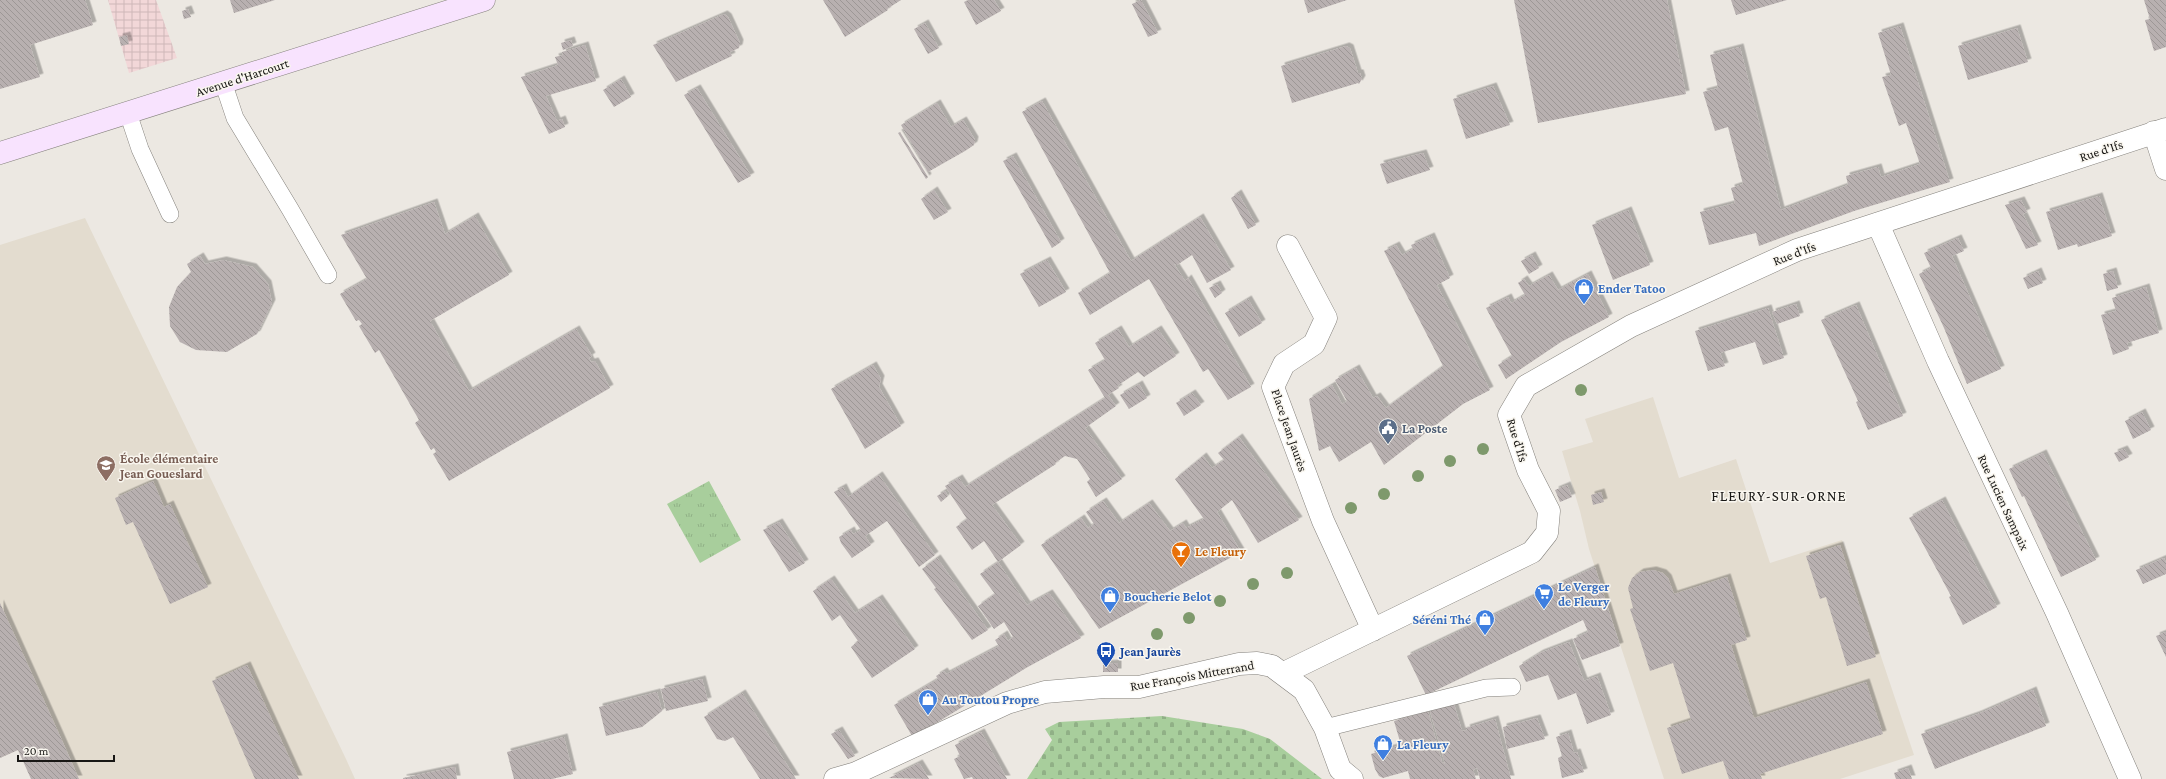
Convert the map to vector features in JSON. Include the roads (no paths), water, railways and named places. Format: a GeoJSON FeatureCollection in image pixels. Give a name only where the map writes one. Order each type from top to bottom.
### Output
{"type":"FeatureCollection","features":[{"type":"Feature","properties":{"kind":"main road","name":"Avenue d'Harcourt"},"geometry":{"type":"LineString","coordinates":[[0,153],[484,0]]}},
{"type":"Feature","properties":{"kind":"street"},"geometry":{"type":"LineString","coordinates":[[2160,130],[2166,169]]}},
{"type":"Feature","properties":{"kind":"street","name":"Rue d'Ifs"},"geometry":{"type":"LineString","coordinates":[[1373,630],[1532,552],[1547,533],[1549,511],[1528,470],[1509,415],[1526,386],[1646,319],[1797,250],[2160,130]]}},
{"type":"Feature","properties":{"kind":"street","name":"Rue Lucien Sampaix"},"geometry":{"type":"LineString","coordinates":[[1878,224],[1938,361],[2057,613],[2130,779]]}},
{"type":"Feature","properties":{"kind":"street","name":"Place Jean Jaurès"},"geometry":{"type":"LineString","coordinates":[[1288,246],[1326,318],[1314,344],[1284,364],[1273,387],[1323,521],[1373,630]]}},
{"type":"Feature","properties":{"kind":"street"},"geometry":{"type":"LineString","coordinates":[[1284,673],[1373,630]]}},
{"type":"Feature","properties":{"kind":"street","name":"Rue François Mitterrand"},"geometry":{"type":"LineString","coordinates":[[835,779],[859,776],[1006,703],[1045,692],[1104,687],[1139,687],[1240,664],[1257,663],[1272,666],[1284,673],[1304,690],[1325,728],[1344,776]]}},
{"type":"Feature","properties":{"kind":"lane"},"geometry":{"type":"LineString","coordinates":[[223,82],[235,118],[328,275]]}},
{"type":"Feature","properties":{"kind":"lane"},"geometry":{"type":"LineString","coordinates":[[128,113],[140,149],[170,214]]}},
{"type":"Feature","properties":{"kind":"lane"},"geometry":{"type":"LineString","coordinates":[[1325,728],[1486,688],[1512,687]]}},
{"type":"Feature","properties":{"kind":"place","name":"Ender Tatoo"},"geometry":{"type":"Point","coordinates":[1584,305]}},
{"type":"Feature","properties":{"kind":"place","name":"La Poste"},"geometry":{"type":"Point","coordinates":[1388,445]}},
{"type":"Feature","properties":{"kind":"place","name":"École élémentaire Jean Goueslard"},"geometry":{"type":"Point","coordinates":[106,482]}},
{"type":"Feature","properties":{"kind":"place","name":"Le Fleury"},"geometry":{"type":"Point","coordinates":[1181,568]}},
{"type":"Feature","properties":{"kind":"place","name":"Le Verger de Fleury"},"geometry":{"type":"Point","coordinates":[1544,610]}},
{"type":"Feature","properties":{"kind":"place","name":"Boucherie Belot"},"geometry":{"type":"Point","coordinates":[1110,613]}},
{"type":"Feature","properties":{"kind":"place","name":"Séréni Thé"},"geometry":{"type":"Point","coordinates":[1485,636]}},
{"type":"Feature","properties":{"kind":"place","name":"Jean Jaurès"},"geometry":{"type":"Point","coordinates":[1106,668]}},
{"type":"Feature","properties":{"kind":"place","name":"Au Toutou Propre"},"geometry":{"type":"Point","coordinates":[928,716]}},
{"type":"Feature","properties":{"kind":"place","name":"La Fleury"},"geometry":{"type":"Point","coordinates":[1383,761]}},
{"type":"Feature","properties":{"kind":"district","name":"FLEURY-SUR-ORNE"},"geometry":{"type":"Point","coordinates":[1779,496]}}]}
